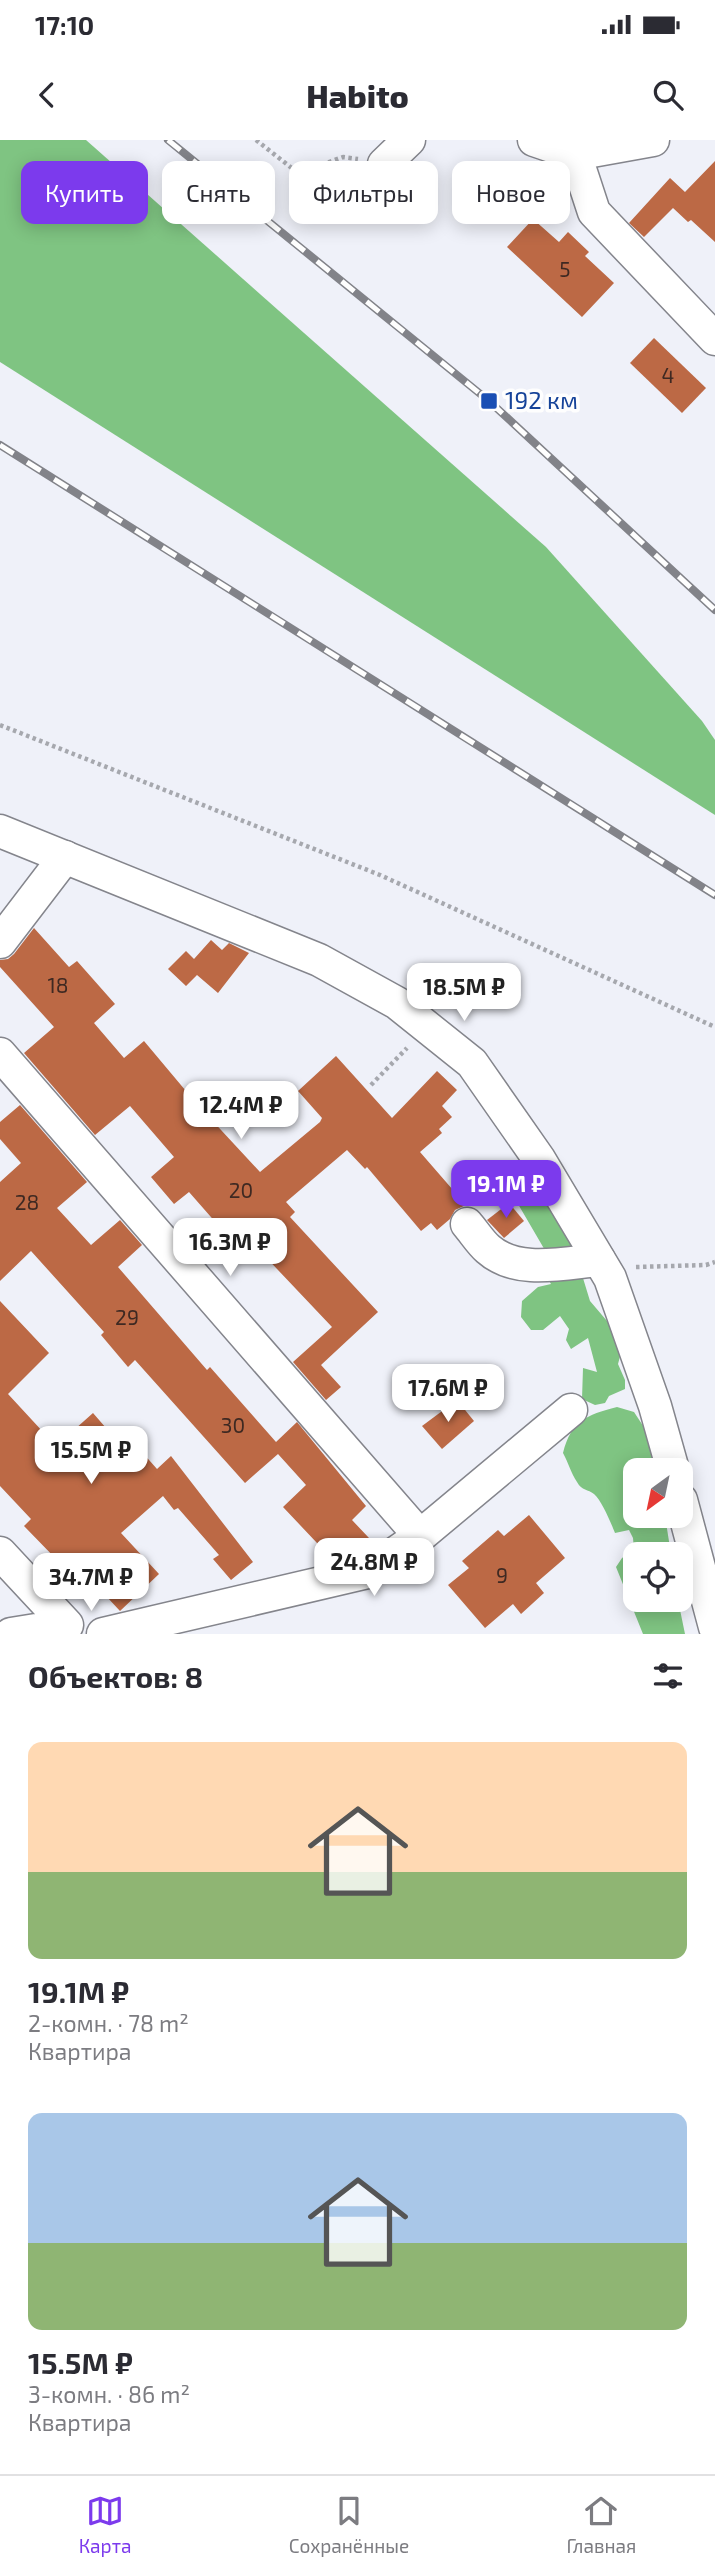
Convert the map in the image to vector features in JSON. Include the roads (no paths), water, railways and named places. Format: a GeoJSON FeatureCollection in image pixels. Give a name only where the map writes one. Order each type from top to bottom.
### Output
{"type":"FeatureCollection","features":[{"type":"Feature","properties":{"kind":"street"},"geometry":{"type":"LineString","coordinates":[[387,161],[409,140]]}},
{"type":"Feature","properties":{"kind":"street"},"geometry":{"type":"LineString","coordinates":[[534,140],[575,154],[653,140]]}},
{"type":"Feature","properties":{"kind":"street"},"geometry":{"type":"LineString","coordinates":[[575,154],[594,212],[715,339]]}},
{"type":"Feature","properties":{"kind":"street"},"geometry":{"type":"LineString","coordinates":[[0,831],[319,960],[397,1003],[472,1063],[539,1159],[604,1269],[655,1406],[670,1458]]}},
{"type":"Feature","properties":{"kind":"street"},"geometry":{"type":"LineString","coordinates":[[0,942],[65,857]]}},
{"type":"Feature","properties":{"kind":"street"},"geometry":{"type":"LineString","coordinates":[[0,1054],[420,1536]]}},
{"type":"Feature","properties":{"kind":"street"},"geometry":{"type":"LineString","coordinates":[[467,1224],[488,1249],[505,1260],[525,1266],[604,1269]]}},
{"type":"Feature","properties":{"kind":"street"},"geometry":{"type":"LineString","coordinates":[[103,1634],[368,1572],[420,1536],[571,1410]]}},
{"type":"Feature","properties":{"kind":"street"},"geometry":{"type":"LineString","coordinates":[[688,1528],[715,1627]]}},
{"type":"Feature","properties":{"kind":"street"},"geometry":{"type":"LineString","coordinates":[[0,1553],[74,1629]]}},
{"type":"Feature","properties":{"kind":"street"},"geometry":{"type":"LineString","coordinates":[[11,1634],[74,1629]]}},
{"type":"Feature","properties":{"kind":"railway"},"geometry":{"type":"LineString","coordinates":[[168,140],[489,401],[715,610]]}},
{"type":"Feature","properties":{"kind":"railway"},"geometry":{"type":"LineString","coordinates":[[0,445],[715,895]]}},
{"type":"Feature","properties":{"kind":"place","name":"192 км"},"geometry":{"type":"Point","coordinates":[489,401]}}]}
